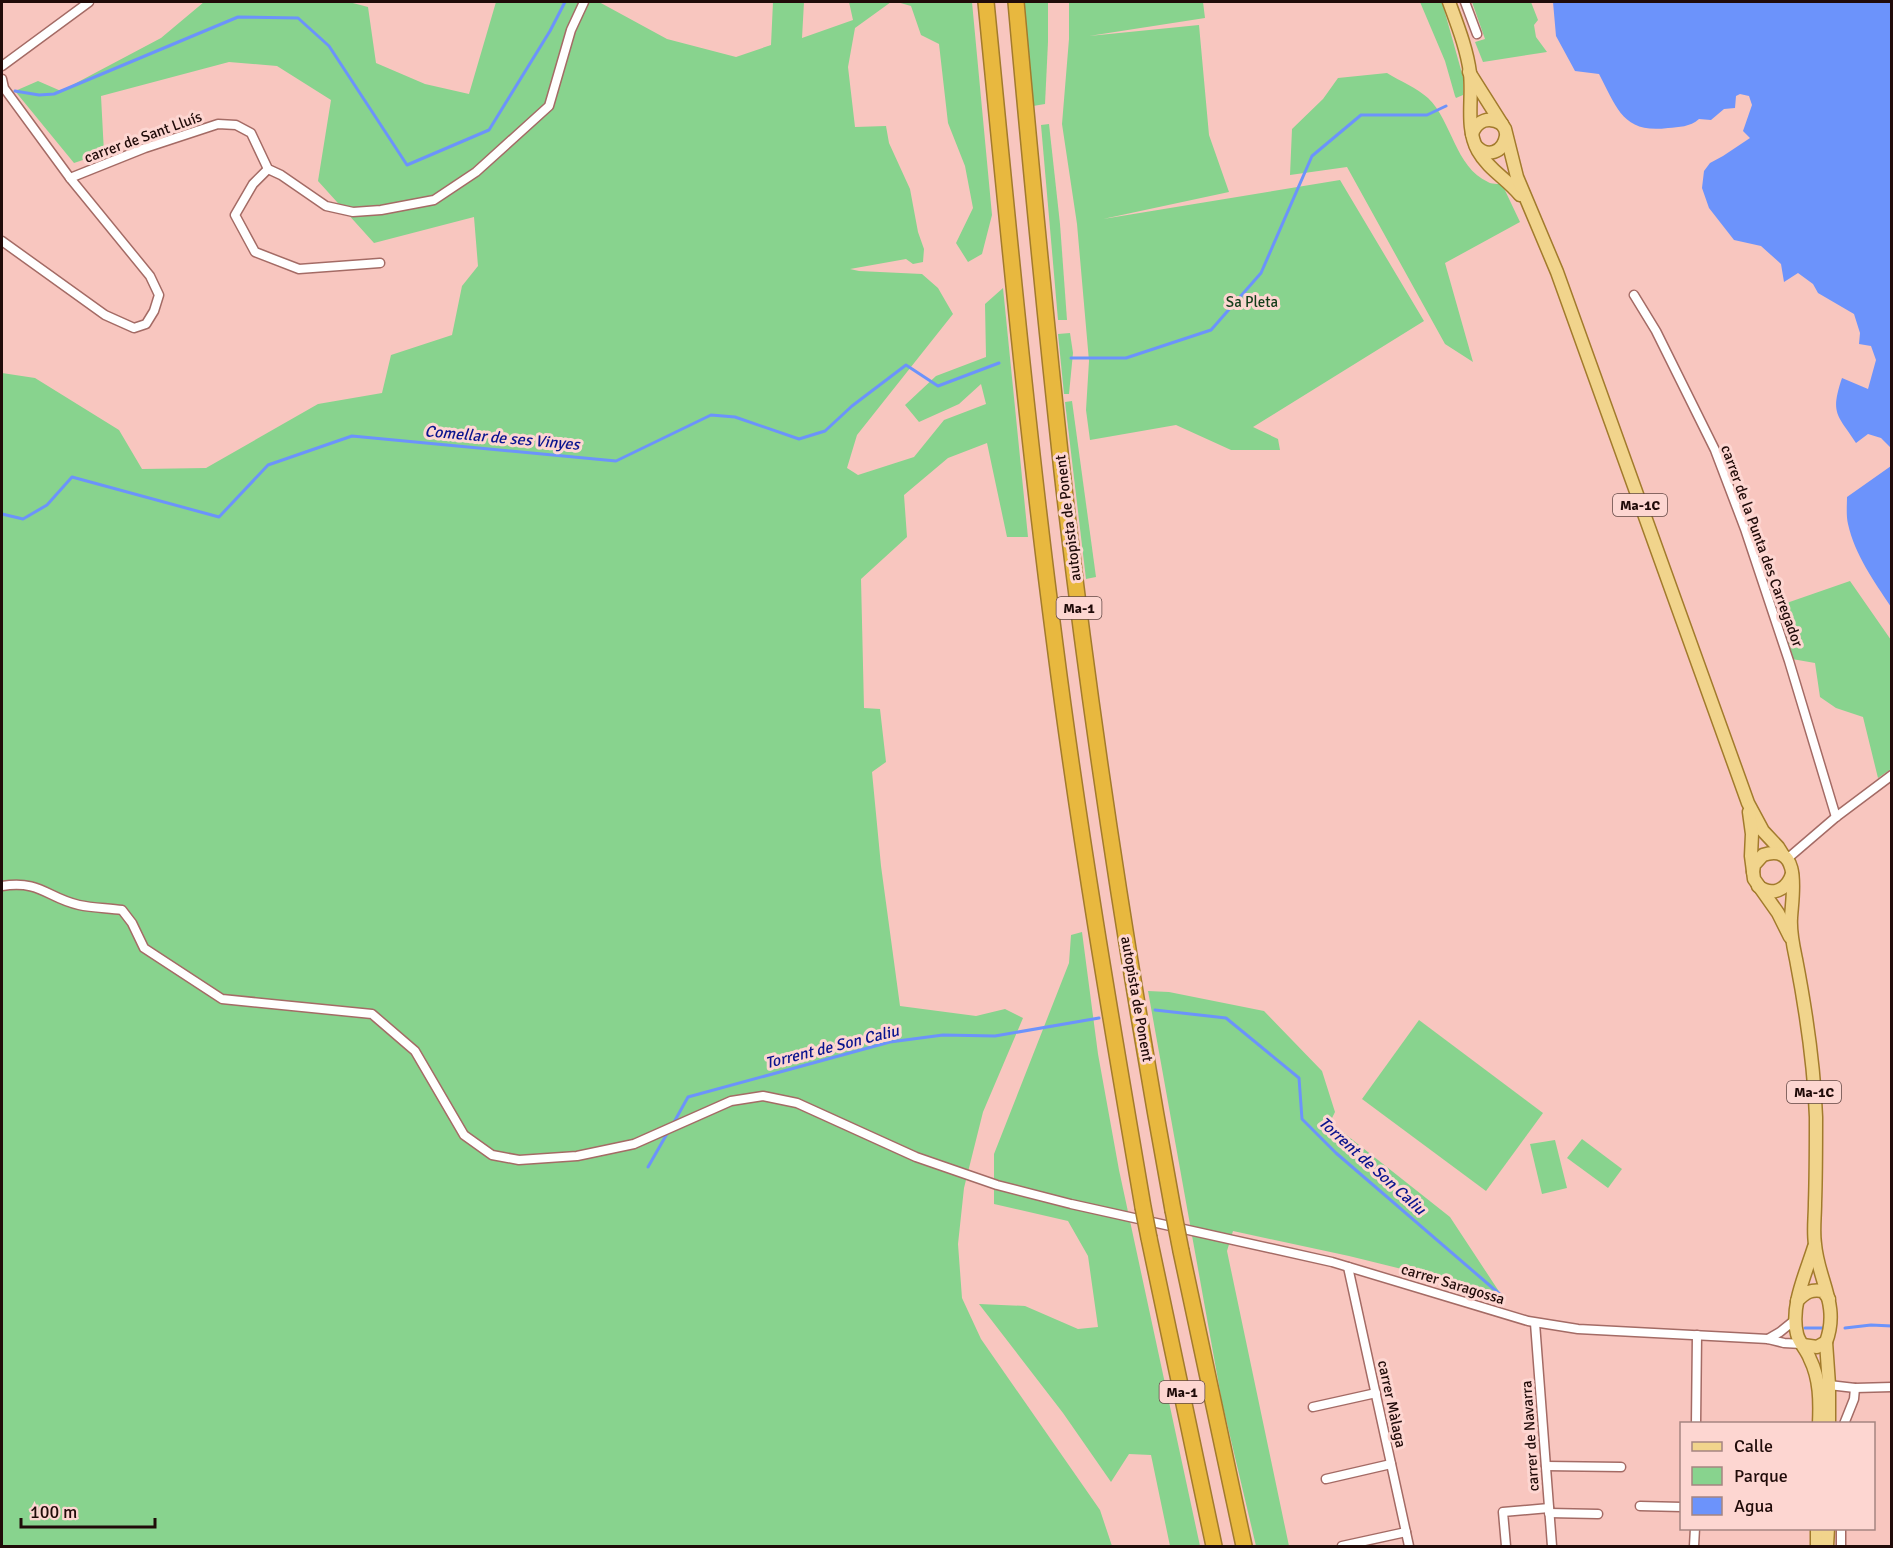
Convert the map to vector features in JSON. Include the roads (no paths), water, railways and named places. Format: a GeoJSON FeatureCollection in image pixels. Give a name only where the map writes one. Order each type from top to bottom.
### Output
{"type":"FeatureCollection","features":[{"type":"Feature","properties":{"kind":"highway","name":"autopista de Ponent"},"geometry":{"type":"LineString","coordinates":[[986,2],[1020,348],[1050,606],[1139,1213]]}},
{"type":"Feature","properties":{"kind":"highway","name":"autopista de Ponent"},"geometry":{"type":"LineString","coordinates":[[1016,2],[1042,278],[1078,599],[1120,895],[1173,1210],[1244,1545]]}},
{"type":"Feature","properties":{"kind":"highway","name":"Ma-1"},"geometry":{"type":"LineString","coordinates":[[1139,1213],[1149,1238],[1215,1546]]}},
{"type":"Feature","properties":{"kind":"main road","name":"Ma-1C"},"geometry":{"type":"LineString","coordinates":[[1449,2],[1458,24],[1469,72],[1469,128],[1489,166],[1508,181],[1530,207]]}},
{"type":"Feature","properties":{"kind":"main road","name":"Ma-1C"},"geometry":{"type":"LineString","coordinates":[[1469,72],[1504,130],[1513,165],[1576,326],[1748,803],[1763,831],[1791,866],[1794,892],[1790,920],[1792,940],[1806,1008],[1814,1086],[1815,1245],[1829,1299],[1832,1321],[1826,1342],[1829,1422]]}},
{"type":"Feature","properties":{"kind":"main road"},"geometry":{"type":"LineString","coordinates":[[1490,119],[1504,130],[1503,146],[1495,152],[1484,152],[1474,140],[1474,128],[1484,120],[1490,119]]}},
{"type":"Feature","properties":{"kind":"main road","name":"Ma-1C"},"geometry":{"type":"LineString","coordinates":[[1748,803],[1753,872],[1758,885],[1778,913],[1792,940]]}},
{"type":"Feature","properties":{"kind":"main road"},"geometry":{"type":"LineString","coordinates":[[1753,872],[1754,865],[1763,855],[1776,853],[1785,857]]}},
{"type":"Feature","properties":{"kind":"main road"},"geometry":{"type":"LineString","coordinates":[[1758,885],[1775,892],[1786,886],[1792,874]]}},
{"type":"Feature","properties":{"kind":"main road","name":"Ma-1C"},"geometry":{"type":"LineString","coordinates":[[1815,1245],[1797,1300],[1796,1319],[1797,1334],[1811,1359],[1817,1378],[1819,1422]]}},
{"type":"Feature","properties":{"kind":"main road"},"geometry":{"type":"LineString","coordinates":[[1797,1300],[1813,1290],[1823,1291],[1829,1299]]}},
{"type":"Feature","properties":{"kind":"main road"},"geometry":{"type":"LineString","coordinates":[[1802,1345],[1817,1347],[1826,1342]]}},
{"type":"Feature","properties":{"kind":"main road"},"geometry":{"type":"LineString","coordinates":[[1816,1546],[1817,1530]]}},
{"type":"Feature","properties":{"kind":"main road"},"geometry":{"type":"LineString","coordinates":[[1827,1546],[1828,1530]]}},
{"type":"Feature","properties":{"kind":"street"},"geometry":{"type":"LineString","coordinates":[[2,66],[89,2]]}},
{"type":"Feature","properties":{"kind":"street"},"geometry":{"type":"LineString","coordinates":[[380,263],[299,268],[255,252],[235,215],[253,184],[268,169],[281,175],[326,206],[353,212],[381,210],[435,200],[476,172],[549,106],[572,30],[584,2]]}},
{"type":"Feature","properties":{"kind":"street"},"geometry":{"type":"LineString","coordinates":[[1464,2],[1477,34]]}},
{"type":"Feature","properties":{"kind":"street"},"geometry":{"type":"LineString","coordinates":[[2,79],[4,88],[70,178],[150,276],[159,295],[154,311],[146,324],[134,328],[105,315],[2,241]]}},
{"type":"Feature","properties":{"kind":"street","name":"carrer de Sant Lluís"},"geometry":{"type":"LineString","coordinates":[[70,178],[145,148],[218,124],[236,125],[250,133],[268,169]]}},
{"type":"Feature","properties":{"kind":"street","name":"carrer de la Punta des Carregador"},"geometry":{"type":"LineString","coordinates":[[1634,295],[1656,331],[1715,450],[1745,529],[1789,661],[1836,817]]}},
{"type":"Feature","properties":{"kind":"street"},"geometry":{"type":"LineString","coordinates":[[1785,857],[1892,775]]}},
{"type":"Feature","properties":{"kind":"street","name":"carrer Saragossa"},"geometry":{"type":"LineString","coordinates":[[2,886],[18,884],[36,887],[77,905],[122,910],[132,923],[144,948],[222,999],[372,1014],[415,1051],[464,1135],[492,1155],[519,1160],[576,1156],[634,1144],[731,1101],[763,1095],[797,1103],[916,1157],[978,1178],[1060,1201],[1139,1213],[1220,1236],[1348,1267],[1535,1323],[1578,1329],[1768,1339],[1802,1345]]}},
{"type":"Feature","properties":{"kind":"street","name":"carrer Màlaga"},"geometry":{"type":"LineString","coordinates":[[1348,1267],[1409,1546]]}},
{"type":"Feature","properties":{"kind":"street"},"geometry":{"type":"LineString","coordinates":[[1768,1339],[1796,1319]]}},
{"type":"Feature","properties":{"kind":"street","name":"carrer de Navarra"},"geometry":{"type":"LineString","coordinates":[[1535,1323],[1552,1546]]}},
{"type":"Feature","properties":{"kind":"street"},"geometry":{"type":"LineString","coordinates":[[1696,1422],[1697,1335]]}},
{"type":"Feature","properties":{"kind":"street"},"geometry":{"type":"LineString","coordinates":[[1829,1385],[1855,1388],[1892,1387]]}},
{"type":"Feature","properties":{"kind":"street"},"geometry":{"type":"LineString","coordinates":[[1845,1422],[1854,1399],[1855,1388]]}},
{"type":"Feature","properties":{"kind":"street"},"geometry":{"type":"LineString","coordinates":[[1313,1407],[1376,1393]]}},
{"type":"Feature","properties":{"kind":"street"},"geometry":{"type":"LineString","coordinates":[[1326,1479],[1391,1464]]}},
{"type":"Feature","properties":{"kind":"street"},"geometry":{"type":"LineString","coordinates":[[1546,1466],[1621,1467]]}},
{"type":"Feature","properties":{"kind":"street"},"geometry":{"type":"LineString","coordinates":[[1640,1506],[1680,1506]]}},
{"type":"Feature","properties":{"kind":"street"},"geometry":{"type":"LineString","coordinates":[[1506,1546],[1503,1512],[1549,1510],[1598,1514]]}},
{"type":"Feature","properties":{"kind":"street"},"geometry":{"type":"LineString","coordinates":[[1694,1546],[1695,1530]]}},
{"type":"Feature","properties":{"kind":"street"},"geometry":{"type":"LineString","coordinates":[[1841,1530],[1841,1546]]}},
{"type":"Feature","properties":{"kind":"street"},"geometry":{"type":"LineString","coordinates":[[1341,1546],[1406,1532]]}},
{"type":"Feature","properties":{"kind":"water"},"geometry":{"type":"Polygon","coordinates":[[[1553,2],[1891,2],[1891,448],[1881,438],[1868,434],[1856,443],[1837,413],[1836,399],[1842,378],[1868,389],[1876,360],[1871,346],[1859,344],[1860,333],[1854,314],[1818,293],[1813,284],[1798,273],[1784,282],[1781,264],[1761,246],[1734,240],[1709,208],[1702,188],[1704,171],[1710,163],[1750,138],[1743,131],[1752,105],[1749,96],[1740,94],[1736,96],[1735,108],[1724,109],[1711,120],[1699,119],[1684,126],[1653,129],[1631,123],[1617,108],[1599,74],[1575,71],[1556,36],[1553,2]]]}},
{"type":"Feature","properties":{"kind":"water"},"geometry":{"type":"Polygon","coordinates":[[[1891,466],[1891,607],[1855,546],[1848,524],[1847,497],[1891,466]]]}},
{"type":"Feature","properties":{"kind":"waterway"},"geometry":{"type":"LineString","coordinates":[[15,91],[39,95],[54,94],[238,17],[298,18],[329,46],[407,165],[489,130],[550,31],[565,2]]}},
{"type":"Feature","properties":{"kind":"waterway","name":"Comellar de ses Vinyes"},"geometry":{"type":"LineString","coordinates":[[1071,358],[1126,358],[1211,330],[1261,273],[1312,156],[1361,115],[1427,115],[1446,106]]}},
{"type":"Feature","properties":{"kind":"waterway","name":"Comellar de ses Vinyes"},"geometry":{"type":"LineString","coordinates":[[2,514],[23,519],[47,505],[72,477],[219,517],[268,465],[352,436],[616,461],[711,415],[735,417],[799,439],[825,431],[852,406],[906,365],[938,386],[999,363]]}},
{"type":"Feature","properties":{"kind":"waterway","name":"Torrent de Son Caliu"},"geometry":{"type":"LineString","coordinates":[[1155,1010],[1226,1018],[1299,1078],[1302,1119],[1336,1153],[1502,1296]]}},
{"type":"Feature","properties":{"kind":"waterway","name":"Torrent de Son Caliu"},"geometry":{"type":"LineString","coordinates":[[673,1124],[688,1097],[890,1042],[943,1035],[995,1036],[1099,1018]]}},
{"type":"Feature","properties":{"kind":"waterway","name":"Torrent de Son Caliu"},"geometry":{"type":"LineString","coordinates":[[648,1167],[668,1132]]}},
{"type":"Feature","properties":{"kind":"waterway","name":"Torrent de Son Caliu"},"geometry":{"type":"LineString","coordinates":[[1845,1328],[1871,1325],[1892,1326]]}},
{"type":"Feature","properties":{"kind":"waterway","name":"Torrent de Son Caliu"},"geometry":{"type":"LineString","coordinates":[[1805,1328],[1825,1328]]}},
{"type":"Feature","properties":{"kind":"park label","name":"Sa Pleta"},"geometry":{"type":"Point","coordinates":[1252,302]}}]}
